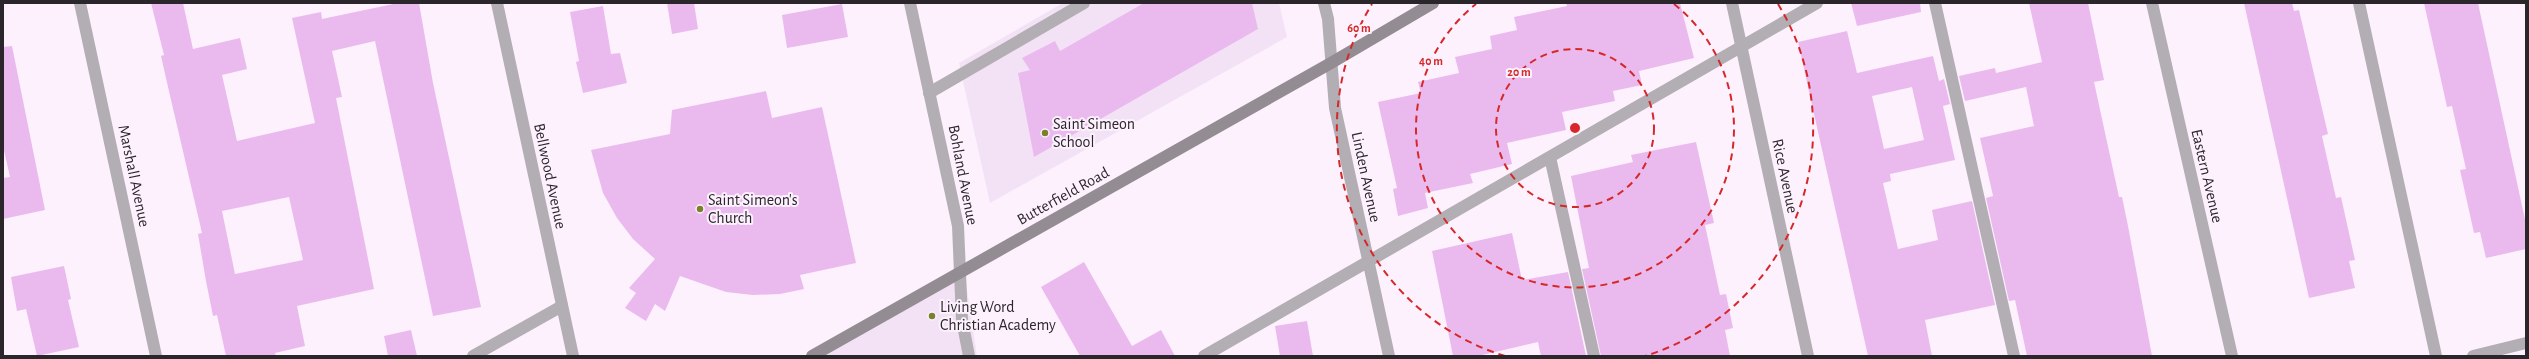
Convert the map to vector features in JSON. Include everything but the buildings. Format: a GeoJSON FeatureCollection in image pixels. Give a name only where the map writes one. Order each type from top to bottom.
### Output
{"type":"FeatureCollection","features":[{"type":"Feature","properties":{"kind":"main road","name":"Butterfield Road"},"geometry":{"type":"LineString","coordinates":[[812,356],[1331,63],[1433,3]]}},
{"type":"Feature","properties":{"kind":"street","name":"Marshall Avenue"},"geometry":{"type":"LineString","coordinates":[[80,3],[156,356]]}},
{"type":"Feature","properties":{"kind":"street","name":"Bellwood Avenue"},"geometry":{"type":"LineString","coordinates":[[497,3],[573,356]]}},
{"type":"Feature","properties":{"kind":"street","name":"Bohland Avenue"},"geometry":{"type":"LineString","coordinates":[[910,3],[958,226],[962,320],[969,356]]}},
{"type":"Feature","properties":{"kind":"street"},"geometry":{"type":"LineString","coordinates":[[929,93],[1084,3]]}},
{"type":"Feature","properties":{"kind":"street","name":"Linden Avenue"},"geometry":{"type":"LineString","coordinates":[[1324,3],[1335,108],[1388,356]]}},
{"type":"Feature","properties":{"kind":"street","name":"Rice Avenue"},"geometry":{"type":"LineString","coordinates":[[1732,3],[1808,356]]}},
{"type":"Feature","properties":{"kind":"street"},"geometry":{"type":"LineString","coordinates":[[1204,356],[1817,3]]}},
{"type":"Feature","properties":{"kind":"street"},"geometry":{"type":"LineString","coordinates":[[1935,3],[2014,356]]}},
{"type":"Feature","properties":{"kind":"street","name":"Eastern Avenue"},"geometry":{"type":"LineString","coordinates":[[2152,3],[2232,356]]}},
{"type":"Feature","properties":{"kind":"street"},"geometry":{"type":"LineString","coordinates":[[2359,3],[2436,356]]}},
{"type":"Feature","properties":{"kind":"street"},"geometry":{"type":"LineString","coordinates":[[1550,157],[1594,356]]}},
{"type":"Feature","properties":{"kind":"street"},"geometry":{"type":"LineString","coordinates":[[473,356],[562,306]]}},
{"type":"Feature","properties":{"kind":"street"},"geometry":{"type":"LineString","coordinates":[[2473,356],[2526,344]]}},
{"type":"Feature","properties":{"kind":"shaded area","name":"Saint Simeon School"},"geometry":{"type":"Polygon","coordinates":[[[1063,3],[1279,3],[1287,37],[990,203],[959,63],[1063,3]]]}},
{"type":"Feature","properties":{"kind":"shaded area","name":"Living Word Christian Academy"},"geometry":{"type":"Polygon","coordinates":[[[965,276],[977,356],[822,356],[965,276]]]}},
{"type":"Feature","properties":{"kind":"place","name":"Saint Simeon School"},"geometry":{"type":"Point","coordinates":[1045,133]}},
{"type":"Feature","properties":{"kind":"place","name":"Saint Simeon's Church"},"geometry":{"type":"Point","coordinates":[700,209]}},
{"type":"Feature","properties":{"kind":"place","name":"Living Word Christian Academy"},"geometry":{"type":"Point","coordinates":[932,316]}}]}
